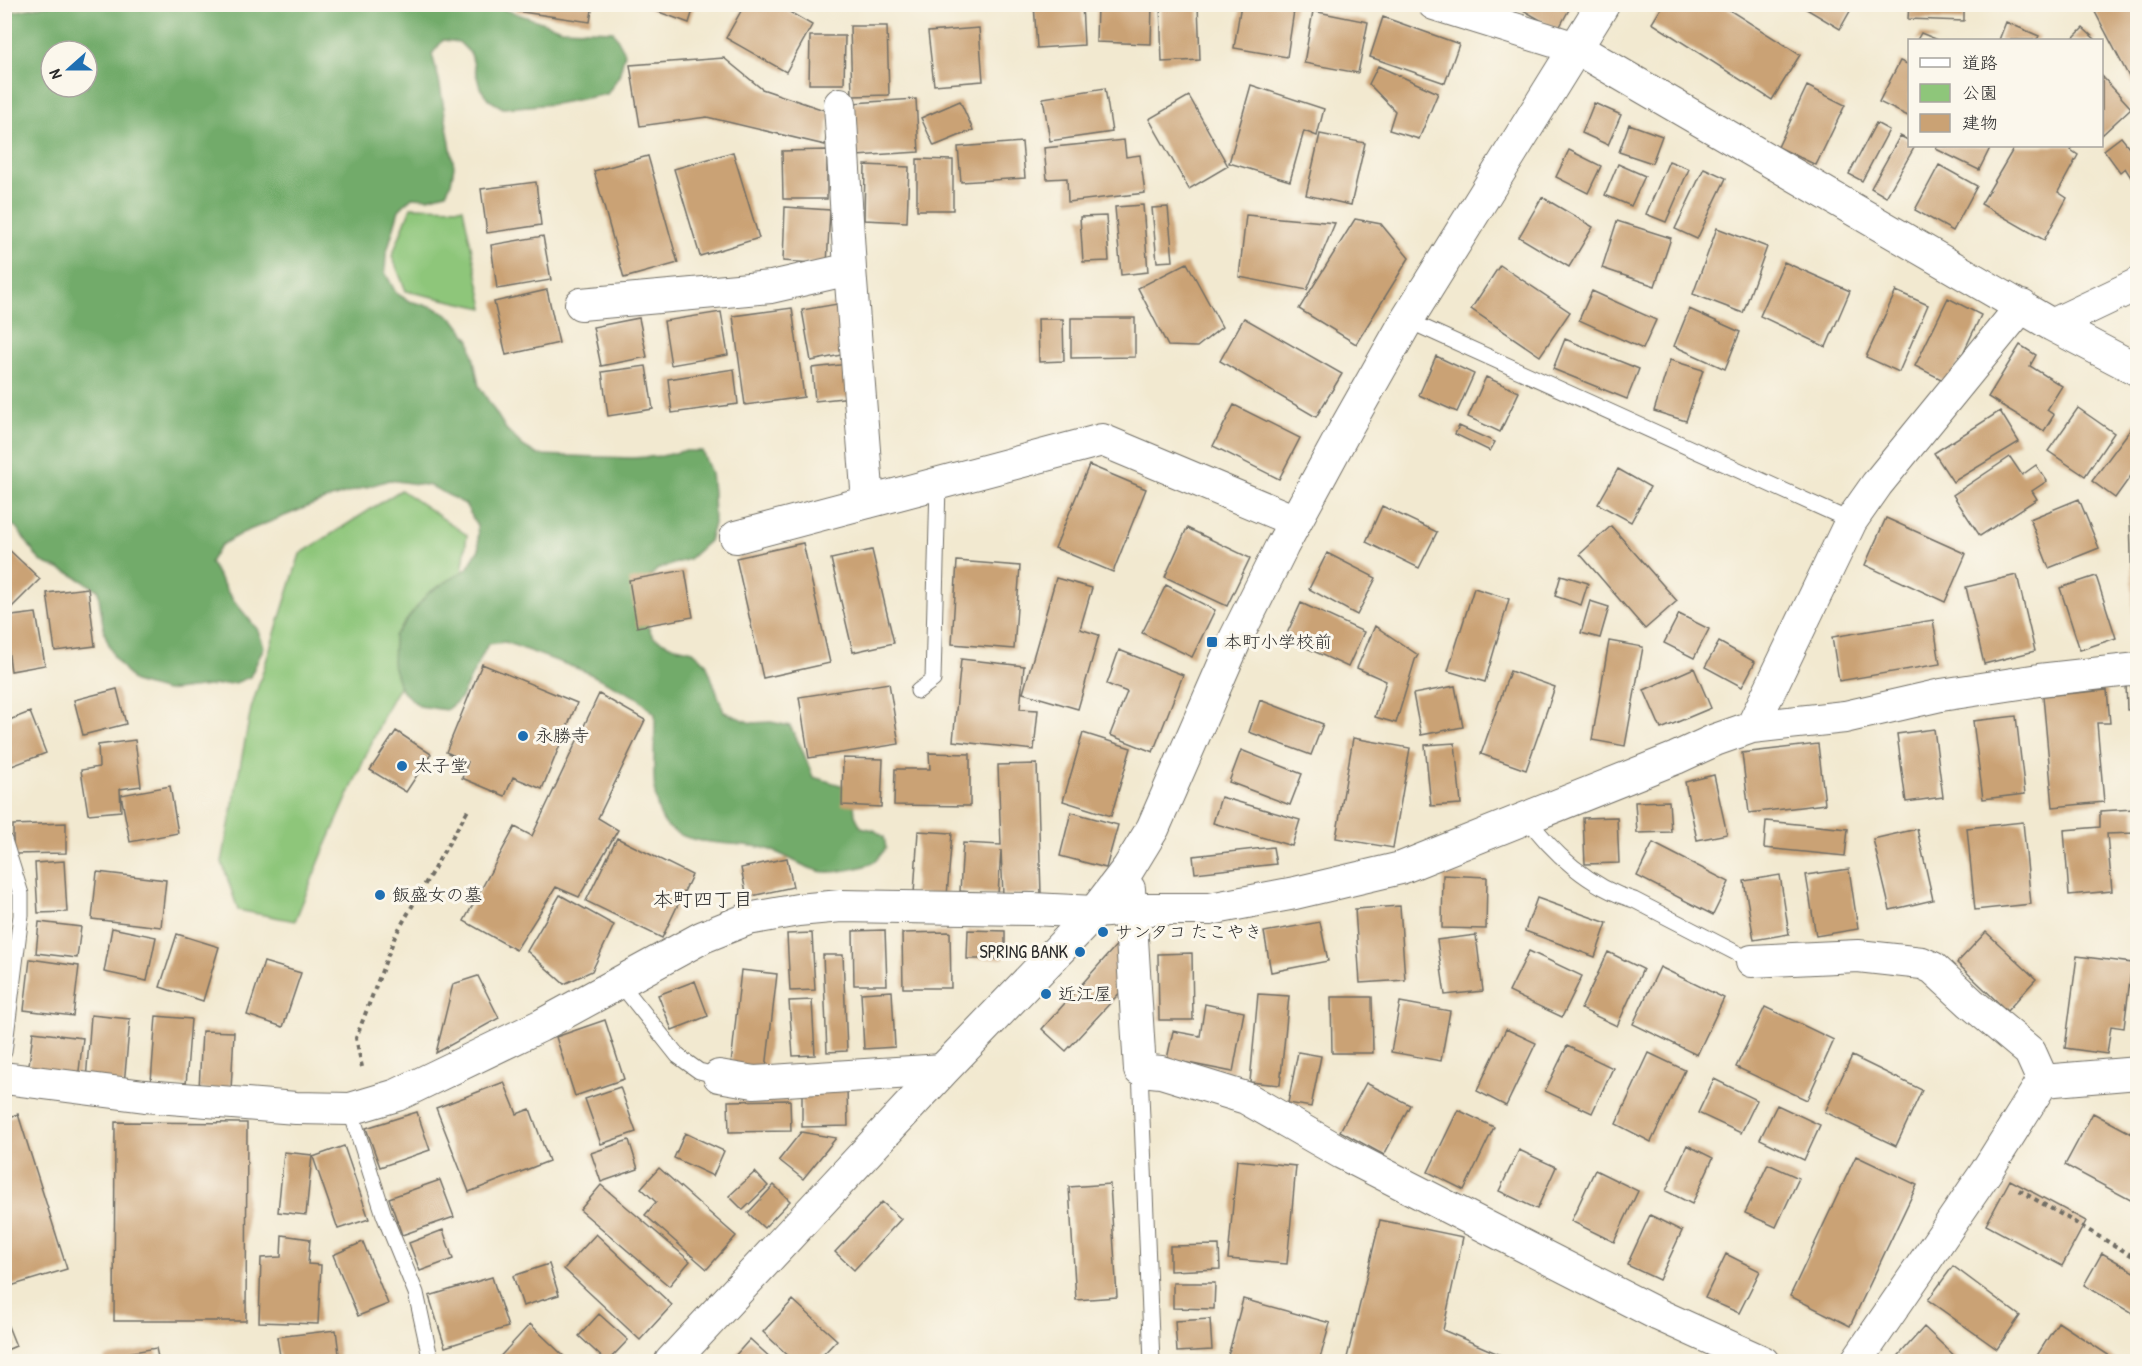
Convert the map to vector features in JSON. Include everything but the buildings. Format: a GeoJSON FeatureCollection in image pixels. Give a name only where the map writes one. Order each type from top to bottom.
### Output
{"type":"FeatureCollection","features":[{"type":"Feature","properties":{"kind":"street"},"geometry":{"type":"LineString","coordinates":[[1434,4],[1576,48],[2052,325],[2138,370]]}},
{"type":"Feature","properties":{"kind":"street"},"geometry":{"type":"LineString","coordinates":[[671,1362],[943,1070],[1095,912],[1128,869],[1153,828],[1235,640],[1296,521],[1407,320],[1603,4]]}},
{"type":"Feature","properties":{"kind":"street"},"geometry":{"type":"LineString","coordinates":[[840,104],[868,502]]}},
{"type":"Feature","properties":{"kind":"street"},"geometry":{"type":"LineString","coordinates":[[581,304],[771,287],[850,269]]}},
{"type":"Feature","properties":{"kind":"street"},"geometry":{"type":"LineString","coordinates":[[2052,325],[2138,284]]}},
{"type":"Feature","properties":{"kind":"street"},"geometry":{"type":"LineString","coordinates":[[1752,727],[1851,521],[1877,484],[2022,306]]}},
{"type":"Feature","properties":{"kind":"street"},"geometry":{"type":"LineString","coordinates":[[736,537],[1102,440],[1296,521]]}},
{"type":"Feature","properties":{"kind":"street"},"geometry":{"type":"LineString","coordinates":[[4,1078],[145,1096],[296,1108],[360,1106],[397,1095],[540,1026],[703,937],[748,919],[798,910],[841,906],[1095,912],[1130,909],[1210,909],[1295,893],[1401,868],[1752,727],[1845,717],[1941,695],[2039,680],[2138,669]]}},
{"type":"Feature","properties":{"kind":"street"},"geometry":{"type":"LineString","coordinates":[[1128,869],[1140,1070],[1161,1072],[1246,1098],[1342,1154],[1659,1315],[1763,1362]]}},
{"type":"Feature","properties":{"kind":"street"},"geometry":{"type":"LineString","coordinates":[[1752,961],[1858,956],[1922,963],[1933,968],[2030,1052],[2043,1081]]}},
{"type":"Feature","properties":{"kind":"street"},"geometry":{"type":"LineString","coordinates":[[719,1076],[754,1082],[943,1070]]}},
{"type":"Feature","properties":{"kind":"street"},"geometry":{"type":"LineString","coordinates":[[2043,1081],[2138,1074]]}},
{"type":"Feature","properties":{"kind":"street"},"geometry":{"type":"LineString","coordinates":[[1856,1362],[1986,1172],[2043,1081]]}},
{"type":"Feature","properties":{"kind":"lane"},"geometry":{"type":"LineString","coordinates":[[1407,320],[1851,521]]}},
{"type":"Feature","properties":{"kind":"lane"},"geometry":{"type":"LineString","coordinates":[[918,691],[933,680],[938,484]]}},
{"type":"Feature","properties":{"kind":"lane"},"geometry":{"type":"LineString","coordinates":[[1526,816],[1539,835],[1585,876],[1619,896],[1634,900],[1752,961]]}},
{"type":"Feature","properties":{"kind":"lane"},"geometry":{"type":"LineString","coordinates":[[4,840],[21,894],[21,915],[4,1052]]}},
{"type":"Feature","properties":{"kind":"lane"},"geometry":{"type":"LineString","coordinates":[[620,983],[678,1056],[699,1071],[719,1076]]}},
{"type":"Feature","properties":{"kind":"lane"},"geometry":{"type":"LineString","coordinates":[[1140,1070],[1152,1362]]}},
{"type":"Feature","properties":{"kind":"lane"},"geometry":{"type":"LineString","coordinates":[[360,1106],[384,1215],[416,1293],[431,1362]]}},
{"type":"Feature","properties":{"kind":"path"},"geometry":{"type":"LineString","coordinates":[[360,1106],[356,1038],[396,934],[468,810]]}},
{"type":"Feature","properties":{"kind":"path"},"geometry":{"type":"LineString","coordinates":[[1986,1172],[2138,1259]]}},
{"type":"Feature","properties":{"kind":"green space"},"geometry":{"type":"Polygon","coordinates":[[[54,4],[488,4],[562,29],[613,31],[625,53],[619,76],[607,94],[555,104],[503,108],[489,100],[480,88],[471,54],[459,42],[443,40],[432,54],[439,80],[454,166],[451,183],[446,193],[428,198],[412,197],[399,210],[386,255],[385,272],[396,293],[409,301],[434,307],[454,319],[470,340],[479,386],[506,429],[523,446],[538,455],[632,458],[662,456],[683,451],[702,451],[711,473],[713,492],[714,524],[709,541],[689,559],[658,569],[642,584],[646,622],[653,637],[672,646],[693,651],[706,663],[724,712],[751,723],[771,722],[790,726],[813,777],[844,786],[853,793],[855,815],[861,827],[874,830],[884,837],[886,848],[874,862],[869,864],[835,872],[824,872],[811,869],[761,847],[704,841],[677,833],[667,826],[657,804],[654,773],[655,714],[638,698],[584,671],[505,642],[488,644],[460,699],[446,710],[419,706],[401,690],[393,665],[394,636],[428,593],[467,569],[479,549],[477,526],[465,504],[431,486],[389,480],[322,501],[242,533],[221,545],[210,562],[230,596],[258,630],[264,647],[250,677],[235,683],[166,691],[134,682],[114,657],[104,632],[98,590],[71,574],[40,561],[16,527],[5,522],[5,13],[54,4]]]}},
{"type":"Feature","properties":{"kind":"green space"},"geometry":{"type":"Polygon","coordinates":[[[411,207],[463,208],[484,308],[406,291],[392,256],[411,207]]]}},
{"type":"Feature","properties":{"kind":"green space"},"geometry":{"type":"Polygon","coordinates":[[[401,490],[467,535],[462,574],[387,708],[295,921],[238,910],[222,862],[251,709],[300,554],[401,490]]]}},
{"type":"Feature","properties":{"kind":"place","name":"本町小学校前"},"geometry":{"type":"Point","coordinates":[1212,642]}},
{"type":"Feature","properties":{"kind":"place","name":"永勝寺"},"geometry":{"type":"Point","coordinates":[523,736]}},
{"type":"Feature","properties":{"kind":"place","name":"太子堂"},"geometry":{"type":"Point","coordinates":[402,766]}},
{"type":"Feature","properties":{"kind":"place","name":"飯盛女の墓"},"geometry":{"type":"Point","coordinates":[380,895]}},
{"type":"Feature","properties":{"kind":"place","name":"サンタコ たこやき"},"geometry":{"type":"Point","coordinates":[1103,932]}},
{"type":"Feature","properties":{"kind":"place","name":"SPRING BANK"},"geometry":{"type":"Point","coordinates":[1080,952]}},
{"type":"Feature","properties":{"kind":"place","name":"近江屋"},"geometry":{"type":"Point","coordinates":[1046,994]}},
{"type":"Feature","properties":{"kind":"district","name":"本町四丁目"},"geometry":{"type":"Point","coordinates":[703,899]}}]}
